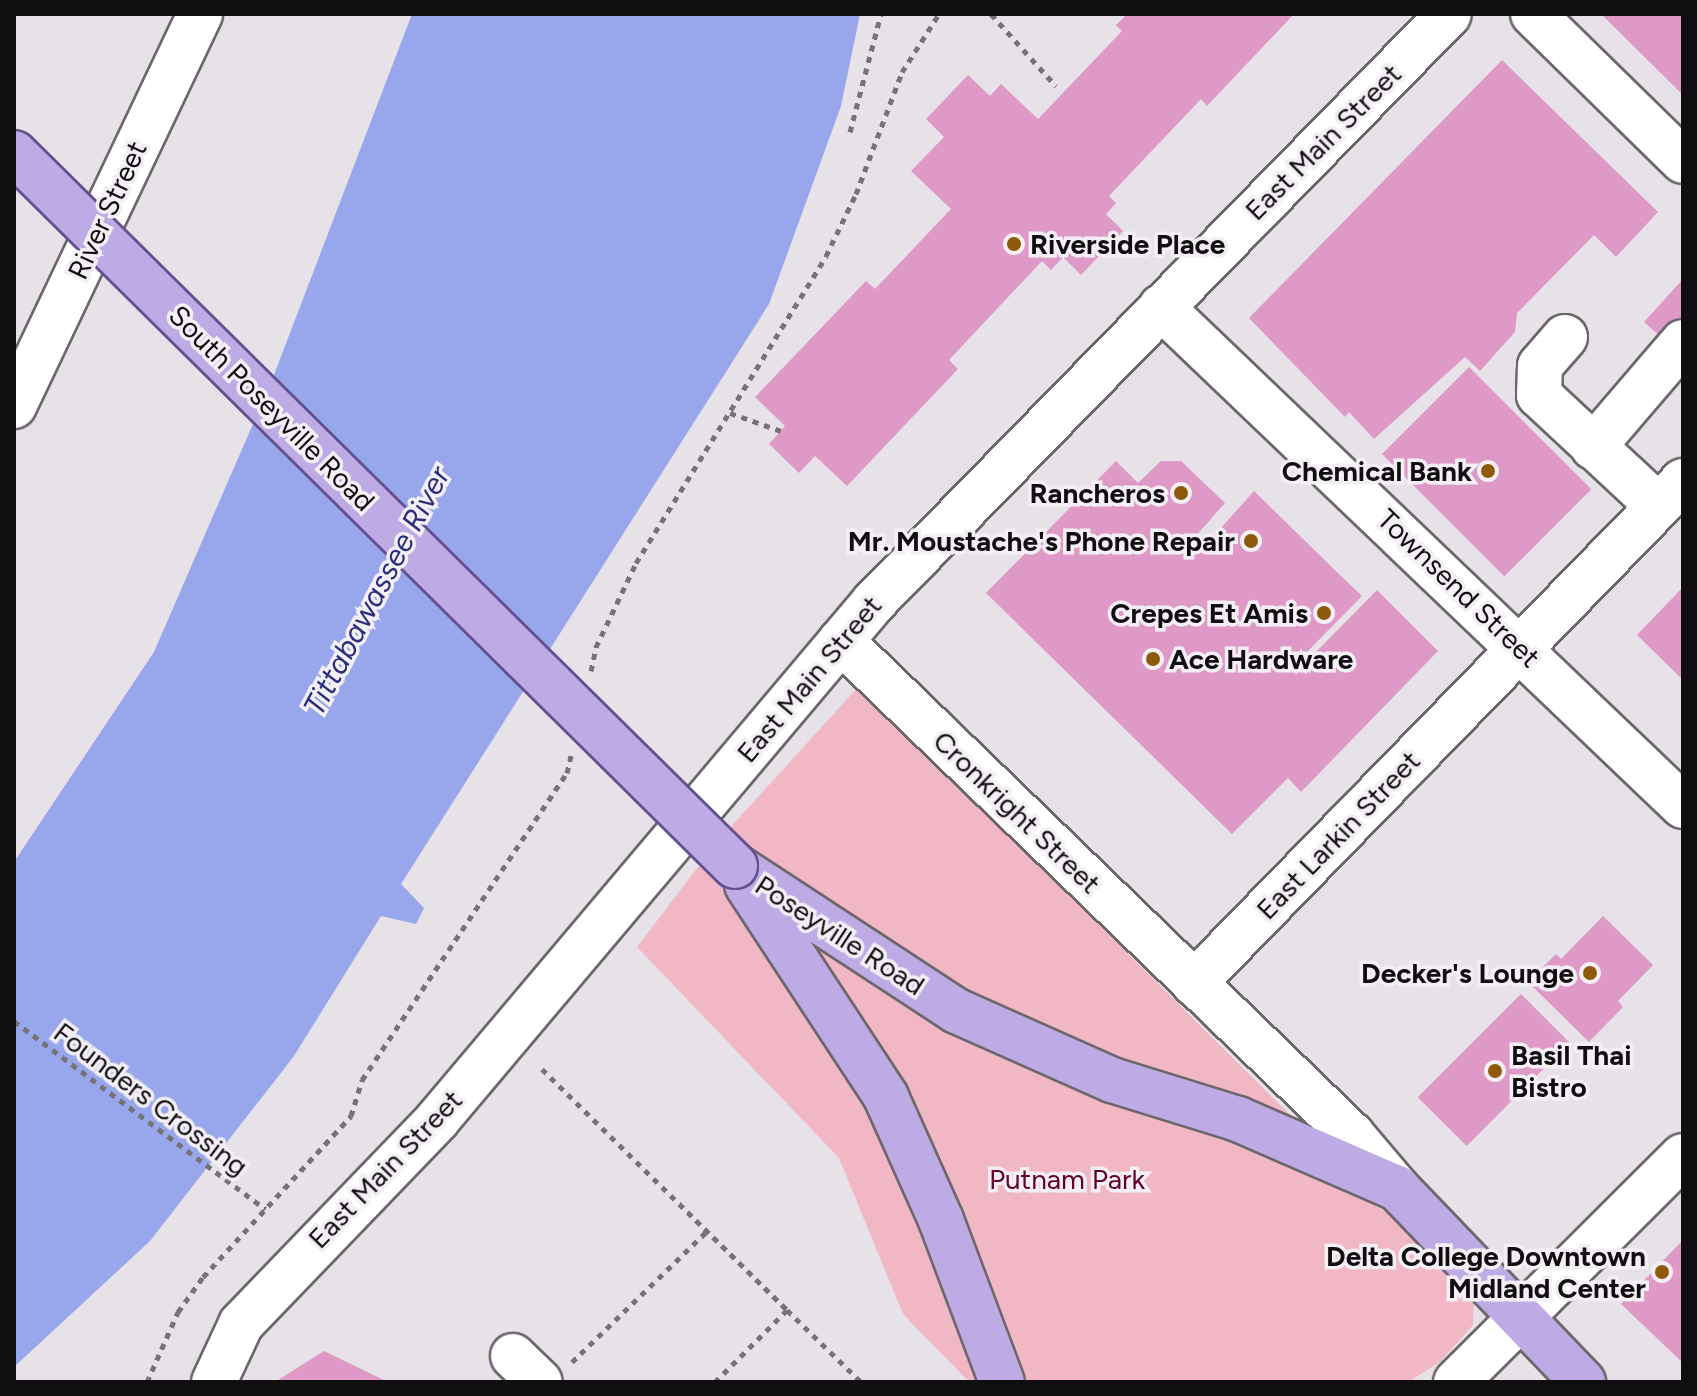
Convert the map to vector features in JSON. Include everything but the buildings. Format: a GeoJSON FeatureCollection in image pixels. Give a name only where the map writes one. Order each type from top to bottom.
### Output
{"type":"FeatureCollection","features":[{"type":"Feature","properties":{"kind":"main road","name":"South Poseyville Road"},"geometry":{"type":"LineString","coordinates":[[14,153],[735,866]]}},
{"type":"Feature","properties":{"kind":"main road","name":"Poseyville Road"},"geometry":{"type":"LineString","coordinates":[[735,866],[957,1011],[1112,1080],[1238,1119],[1397,1188]]}},
{"type":"Feature","properties":{"kind":"main road","name":"Poseyville Road"},"geometry":{"type":"LineString","coordinates":[[735,866],[886,1097],[936,1208],[1002,1382]]}},
{"type":"Feature","properties":{"kind":"main road"},"geometry":{"type":"LineString","coordinates":[[1397,1188],[1520,1322],[1583,1382]]}},
{"type":"Feature","properties":{"kind":"street","name":"River Street"},"geometry":{"type":"LineString","coordinates":[[14,406],[200,14]]}},
{"type":"Feature","properties":{"kind":"street","name":"East Main Street"},"geometry":{"type":"LineString","coordinates":[[214,1382],[241,1324],[437,1120],[841,641],[1161,307],[1449,14]]}},
{"type":"Feature","properties":{"kind":"street"},"geometry":{"type":"LineString","coordinates":[[1533,14],[1683,161]]}},
{"type":"Feature","properties":{"kind":"street","name":"Townsend Street"},"geometry":{"type":"LineString","coordinates":[[1161,307],[1521,647],[1683,806]]}},
{"type":"Feature","properties":{"kind":"street"},"geometry":{"type":"LineString","coordinates":[[1565,337],[1540,366],[1539,395],[1602,454],[1671,493]]}},
{"type":"Feature","properties":{"kind":"street"},"geometry":{"type":"LineString","coordinates":[[1602,454],[1683,342]]}},
{"type":"Feature","properties":{"kind":"street"},"geometry":{"type":"LineString","coordinates":[[1602,454],[1683,378]]}},
{"type":"Feature","properties":{"kind":"street","name":"East Larkin Street"},"geometry":{"type":"LineString","coordinates":[[1194,983],[1671,493]]}},
{"type":"Feature","properties":{"kind":"street","name":"Cronkright Street"},"geometry":{"type":"LineString","coordinates":[[841,641],[1194,983]]}},
{"type":"Feature","properties":{"kind":"street"},"geometry":{"type":"LineString","coordinates":[[1194,983],[1352,1135],[1397,1188]]}},
{"type":"Feature","properties":{"kind":"street"},"geometry":{"type":"LineString","coordinates":[[1456,1382],[1520,1322],[1683,1156]]}},
{"type":"Feature","properties":{"kind":"path"},"geometry":{"type":"LineString","coordinates":[[850,132],[881,14]]}},
{"type":"Feature","properties":{"kind":"path"},"geometry":{"type":"LineString","coordinates":[[991,14],[1056,86]]}},
{"type":"Feature","properties":{"kind":"path"},"geometry":{"type":"LineString","coordinates":[[730,413],[781,431]]}},
{"type":"Feature","properties":{"kind":"path","name":"Founders Crossing"},"geometry":{"type":"LineString","coordinates":[[14,1021],[265,1209]]}},
{"type":"Feature","properties":{"kind":"path"},"geometry":{"type":"LineString","coordinates":[[542,1069],[861,1382]]}},
{"type":"Feature","properties":{"kind":"path"},"geometry":{"type":"LineString","coordinates":[[538,1370],[707,1231]]}},
{"type":"Feature","properties":{"kind":"path"},"geometry":{"type":"LineString","coordinates":[[715,1382],[787,1310]]}},
{"type":"Feature","properties":{"kind":"green space","name":"Putnam Park"},"geometry":{"type":"Polygon","coordinates":[[[859,686],[1474,1298],[1473,1325],[1440,1362],[1408,1382],[969,1382],[903,1314],[839,1158],[637,947],[717,842],[859,686]]]}},
{"type":"Feature","properties":{"kind":"water","name":"Tittabawassee River"},"geometry":{"type":"Polygon","coordinates":[[[412,14],[860,14],[841,106],[769,304],[401,884],[424,908],[416,924],[381,916],[294,1056],[150,1241],[14,1367],[14,862],[154,652],[272,380],[412,14]]]}},
{"type":"Feature","properties":{"kind":"place","name":"Riverside Place"},"geometry":{"type":"Point","coordinates":[1014,244]}},
{"type":"Feature","properties":{"kind":"place","name":"Chemical Bank"},"geometry":{"type":"Point","coordinates":[1488,471]}},
{"type":"Feature","properties":{"kind":"place","name":"Rancheros"},"geometry":{"type":"Point","coordinates":[1181,493]}},
{"type":"Feature","properties":{"kind":"place","name":"Mr. Moustache's Phone Repair"},"geometry":{"type":"Point","coordinates":[1251,541]}},
{"type":"Feature","properties":{"kind":"place","name":"Crepes Et Amis"},"geometry":{"type":"Point","coordinates":[1324,613]}},
{"type":"Feature","properties":{"kind":"place","name":"Ace Hardware"},"geometry":{"type":"Point","coordinates":[1153,659]}},
{"type":"Feature","properties":{"kind":"place","name":"Decker's Lounge"},"geometry":{"type":"Point","coordinates":[1590,973]}},
{"type":"Feature","properties":{"kind":"place","name":"Basil Thai Bistro"},"geometry":{"type":"Point","coordinates":[1495,1071]}},
{"type":"Feature","properties":{"kind":"place","name":"Delta College Downtown Midland Center"},"geometry":{"type":"Point","coordinates":[1662,1272]}}]}
